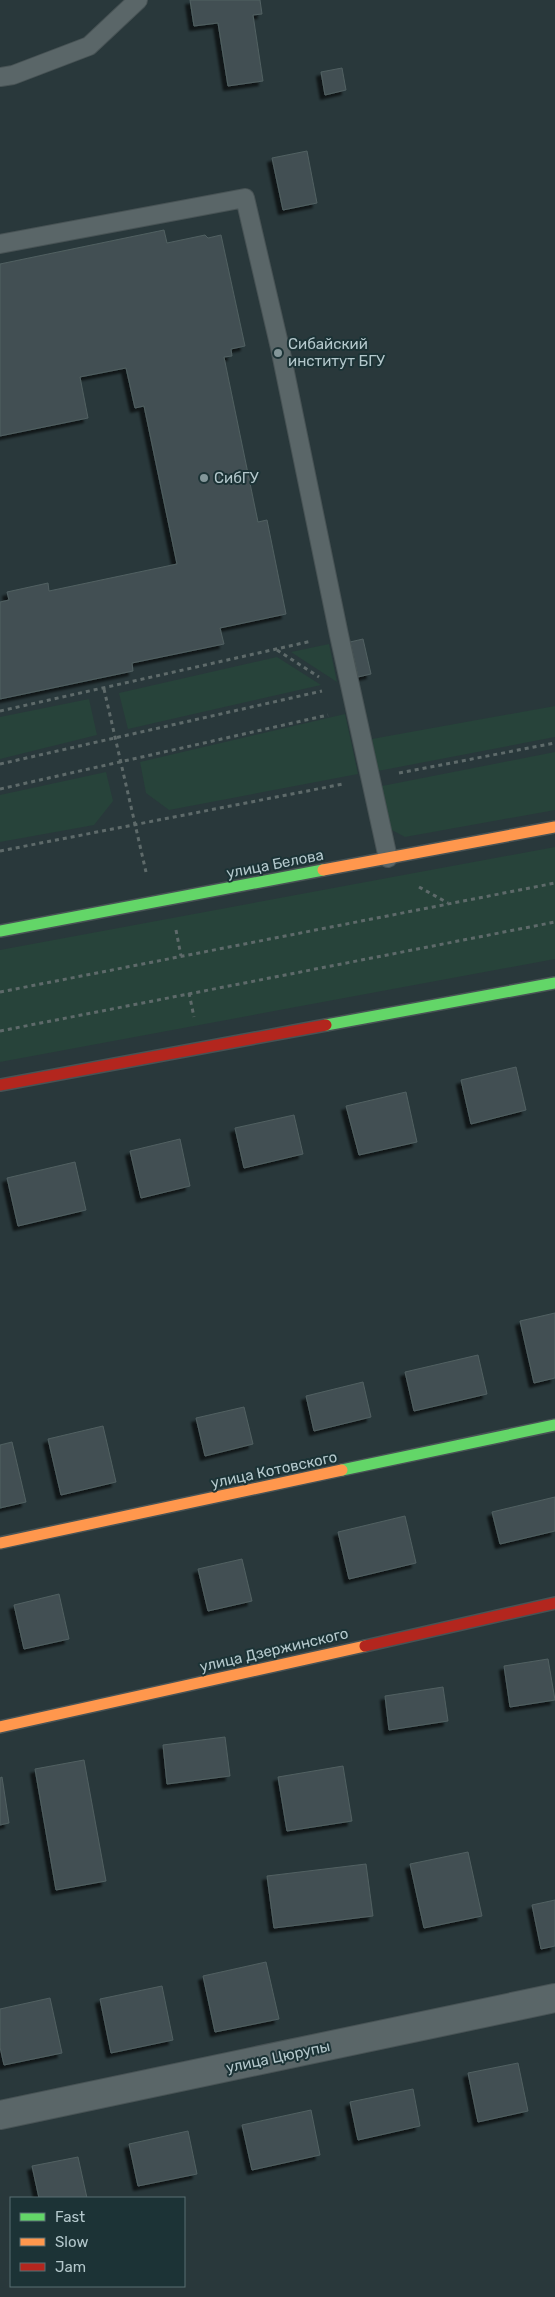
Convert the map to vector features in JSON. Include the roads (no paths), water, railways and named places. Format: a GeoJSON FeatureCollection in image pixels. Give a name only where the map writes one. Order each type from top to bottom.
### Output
{"type":"FeatureCollection","features":[{"type":"Feature","properties":{"kind":"main road","name":"улица Белова"},"geometry":{"type":"LineString","coordinates":[[0,931],[555,827]]}},
{"type":"Feature","properties":{"kind":"main road"},"geometry":{"type":"LineString","coordinates":[[0,1085],[555,983]]}},
{"type":"Feature","properties":{"kind":"main road","name":"улица Котовского"},"geometry":{"type":"LineString","coordinates":[[0,1543],[555,1425]]}},
{"type":"Feature","properties":{"kind":"main road","name":"улица Дзержинского"},"geometry":{"type":"LineString","coordinates":[[0,1727],[555,1604]]}},
{"type":"Feature","properties":{"kind":"street","name":"улица Цюрупы"},"geometry":{"type":"LineString","coordinates":[[0,2115],[555,1998]]}},
{"type":"Feature","properties":{"kind":"lane"},"geometry":{"type":"LineString","coordinates":[[0,77],[13,75],[90,46],[138,0]]}},
{"type":"Feature","properties":{"kind":"lane"},"geometry":{"type":"LineString","coordinates":[[0,244],[245,198],[280,348],[339,635],[343,687],[355,708],[388,858]]}},
{"type":"Feature","properties":{"kind":"place","name":"Сибайский институт БГУ"},"geometry":{"type":"Point","coordinates":[278,353]}},
{"type":"Feature","properties":{"kind":"place","name":"СибГУ"},"geometry":{"type":"Point","coordinates":[204,478]}}]}
